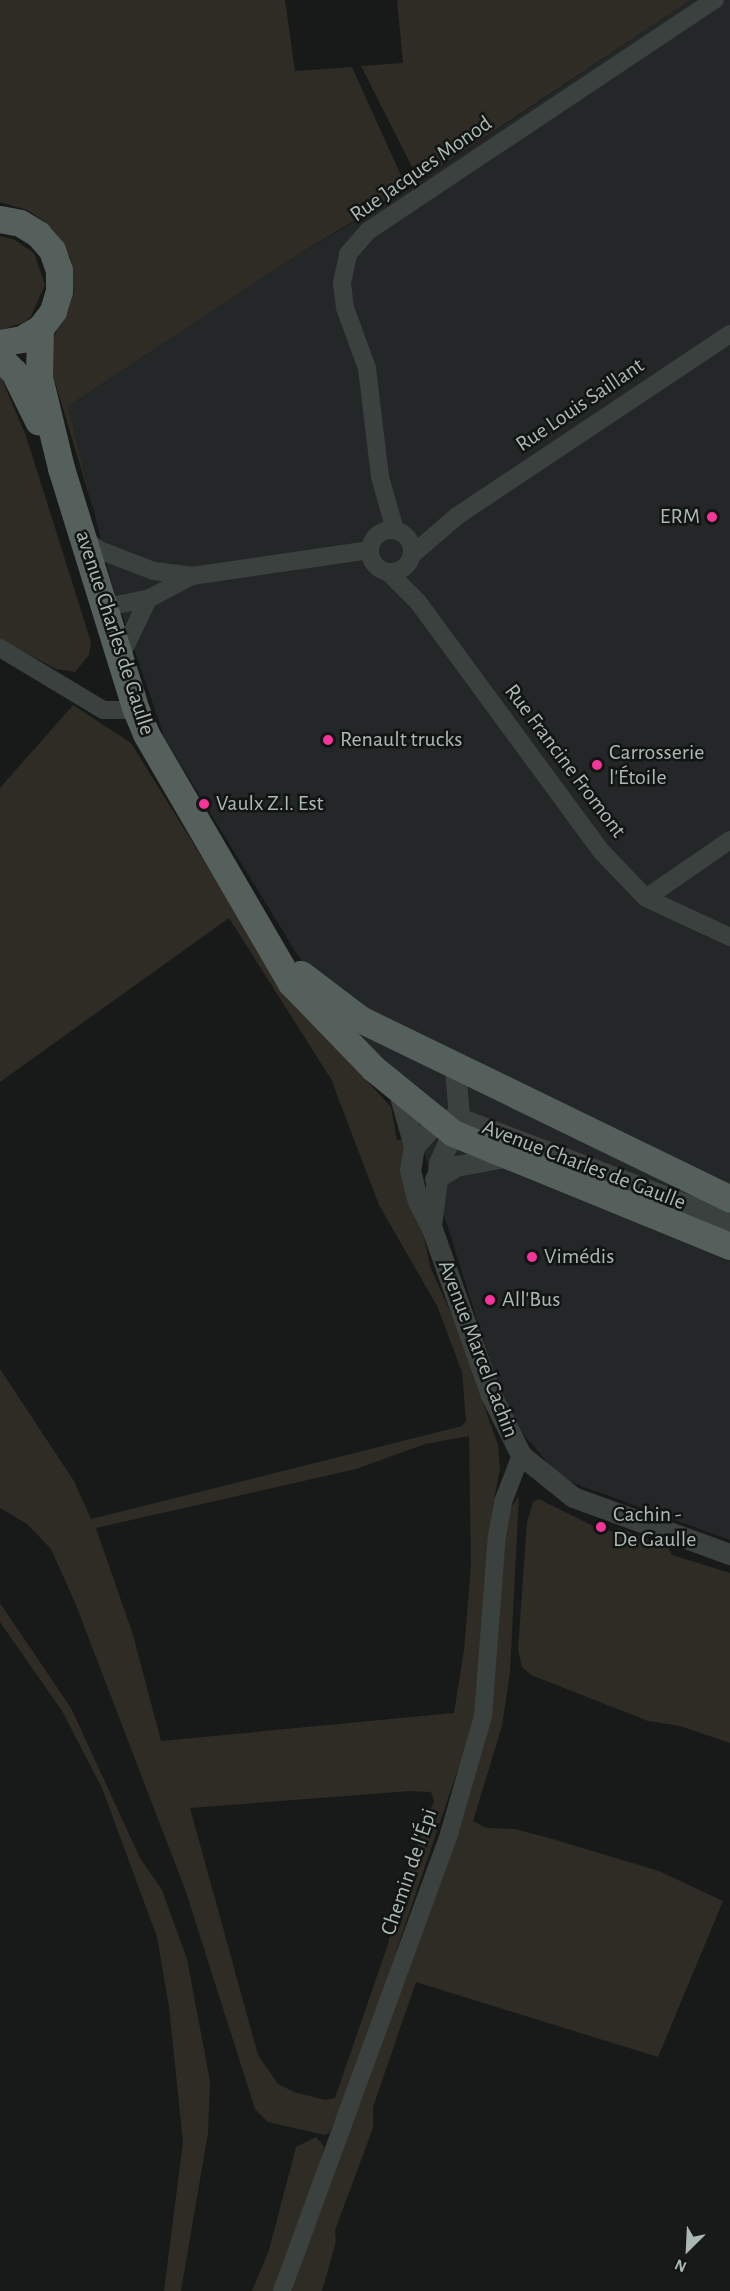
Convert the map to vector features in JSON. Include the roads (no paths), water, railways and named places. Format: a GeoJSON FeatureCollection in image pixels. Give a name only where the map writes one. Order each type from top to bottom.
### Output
{"type":"FeatureCollection","features":[{"type":"Feature","properties":{"kind":"main road"},"geometry":{"type":"LineString","coordinates":[[0,219],[20,223],[38,234],[56,260],[59,291],[53,311],[40,328],[22,339],[0,343]]}},
{"type":"Feature","properties":{"kind":"main road","name":"avenue Charles de Gaulle"},"geometry":{"type":"LineString","coordinates":[[40,328],[39,377],[62,468],[136,710],[146,734],[291,983],[399,1093],[450,1124]]}},
{"type":"Feature","properties":{"kind":"main road","name":"avenue Charles de Gaulle"},"geometry":{"type":"LineString","coordinates":[[0,358],[14,372],[62,468]]}},
{"type":"Feature","properties":{"kind":"main road","name":"avenue Charles de Gaulle"},"geometry":{"type":"LineString","coordinates":[[271,947],[312,985],[360,1019],[456,1067]]}},
{"type":"Feature","properties":{"kind":"main road","name":"Avenue Charles de Gaulle"},"geometry":{"type":"LineString","coordinates":[[456,1067],[730,1199]]}},
{"type":"Feature","properties":{"kind":"main road","name":"Avenue Charles de Gaulle"},"geometry":{"type":"LineString","coordinates":[[450,1124],[504,1157],[730,1246]]}},
{"type":"Feature","properties":{"kind":"street","name":"Rue Jacques Monod"},"geometry":{"type":"LineString","coordinates":[[391,551],[367,368],[345,308],[342,283],[348,254],[368,231],[715,0]]}},
{"type":"Feature","properties":{"kind":"street","name":"Rue Louis Saillant"},"geometry":{"type":"LineString","coordinates":[[391,551],[457,516],[730,334]]}},
{"type":"Feature","properties":{"kind":"street"},"geometry":{"type":"LineString","coordinates":[[82,537],[99,550],[154,571],[192,576],[321,556],[391,551]]}},
{"type":"Feature","properties":{"kind":"street","name":"Rue Francine Fromont"},"geometry":{"type":"LineString","coordinates":[[391,551],[418,602],[601,851],[646,898],[730,937]]}},
{"type":"Feature","properties":{"kind":"street"},"geometry":{"type":"LineString","coordinates":[[102,601],[116,605],[148,599],[192,576]]}},
{"type":"Feature","properties":{"kind":"street"},"geometry":{"type":"LineString","coordinates":[[120,659],[148,599]]}},
{"type":"Feature","properties":{"kind":"street"},"geometry":{"type":"LineString","coordinates":[[0,648],[103,710],[136,710]]}},
{"type":"Feature","properties":{"kind":"street"},"geometry":{"type":"LineString","coordinates":[[646,898],[730,840]]}},
{"type":"Feature","properties":{"kind":"street","name":"Avenue Marcel Cachin"},"geometry":{"type":"LineString","coordinates":[[431,1226],[435,1179],[450,1124],[456,1067]]}},
{"type":"Feature","properties":{"kind":"street","name":"Avenue Marcel Cachin"},"geometry":{"type":"LineString","coordinates":[[399,1093],[414,1146],[410,1170],[418,1201],[431,1226],[506,1432],[521,1455],[573,1497],[730,1554]]}},
{"type":"Feature","properties":{"kind":"street"},"geometry":{"type":"LineString","coordinates":[[414,1146],[450,1124]]}},
{"type":"Feature","properties":{"kind":"street","name":"Avenue Charles de Gaulle"},"geometry":{"type":"LineString","coordinates":[[450,1124],[730,1221]]}},
{"type":"Feature","properties":{"kind":"street"},"geometry":{"type":"LineString","coordinates":[[435,1179],[456,1166],[504,1157]]}},
{"type":"Feature","properties":{"kind":"street","name":"Chemin de l'Épi"},"geometry":{"type":"LineString","coordinates":[[282,2291],[452,1823],[483,1716],[497,1536],[503,1502],[521,1455]]}},
{"type":"Feature","properties":{"kind":"place","name":"ERM"},"geometry":{"type":"Point","coordinates":[712,517]}},
{"type":"Feature","properties":{"kind":"place","name":"Renault trucks"},"geometry":{"type":"Point","coordinates":[328,740]}},
{"type":"Feature","properties":{"kind":"place","name":"Carrosserie l'Étoile"},"geometry":{"type":"Point","coordinates":[597,765]}},
{"type":"Feature","properties":{"kind":"place","name":"Vaulx Z.I. Est"},"geometry":{"type":"Point","coordinates":[204,804]}},
{"type":"Feature","properties":{"kind":"place","name":"Vimédis"},"geometry":{"type":"Point","coordinates":[532,1257]}},
{"type":"Feature","properties":{"kind":"place","name":"All'Bus"},"geometry":{"type":"Point","coordinates":[490,1300]}},
{"type":"Feature","properties":{"kind":"place","name":"Cachin - De Gaulle"},"geometry":{"type":"Point","coordinates":[601,1527]}}]}
